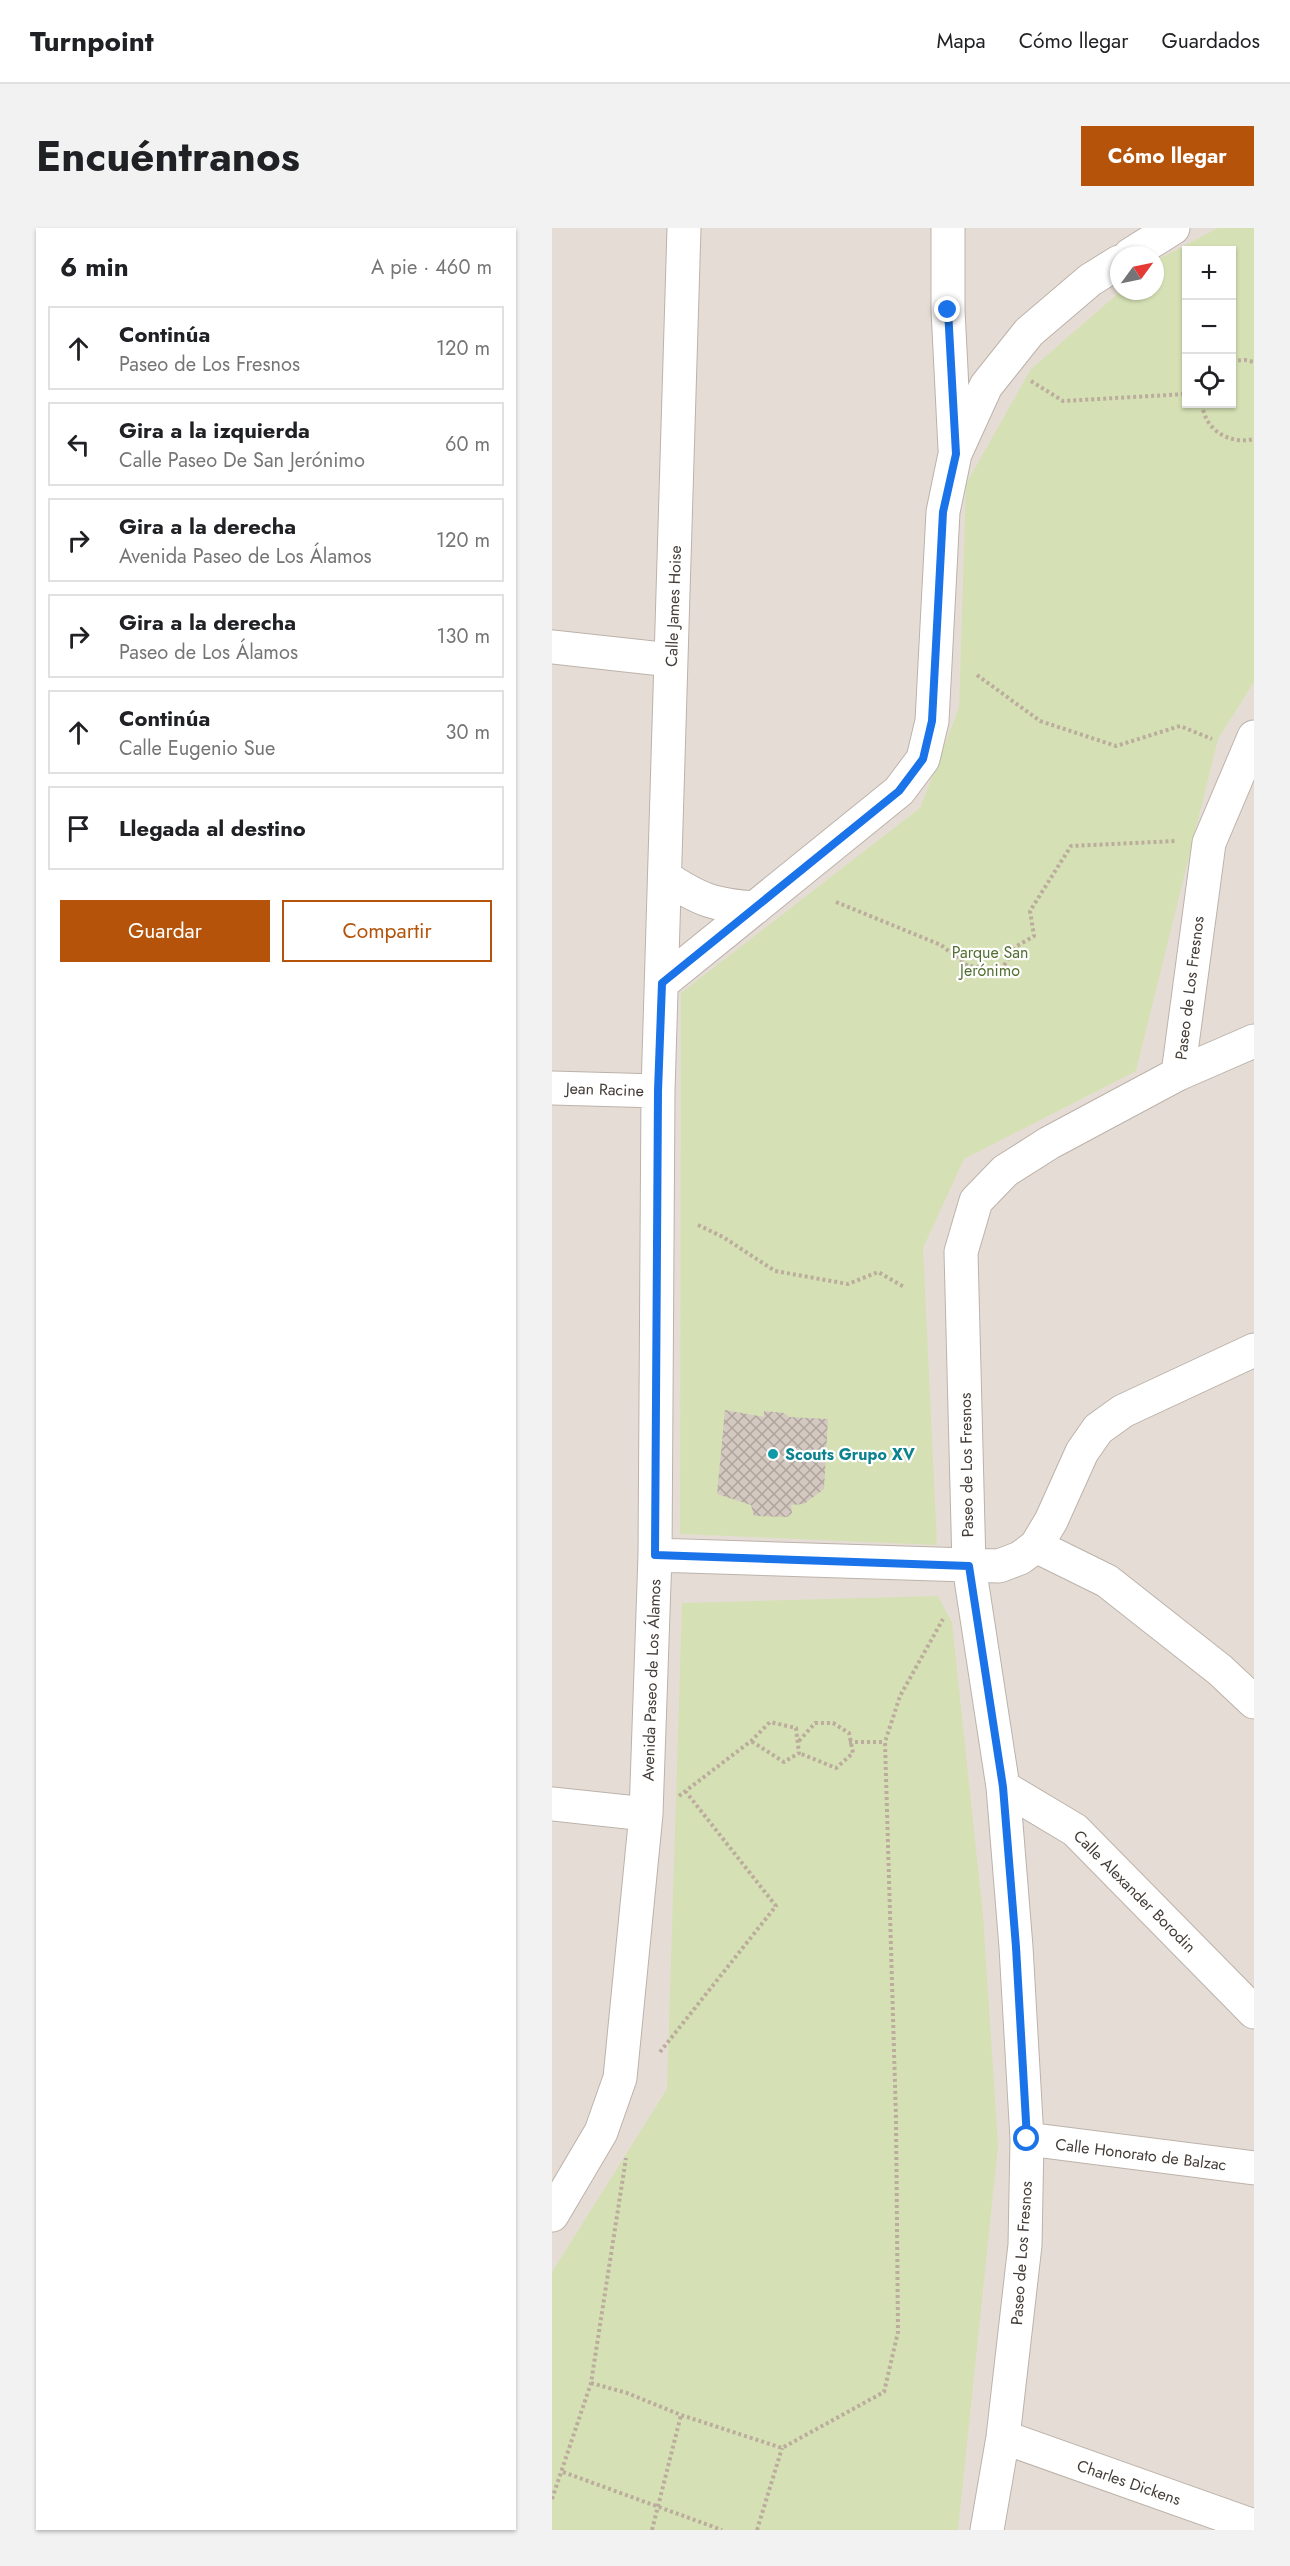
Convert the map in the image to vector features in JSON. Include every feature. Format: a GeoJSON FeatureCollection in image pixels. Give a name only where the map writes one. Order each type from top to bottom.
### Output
{"type":"FeatureCollection","features":[{"type":"Feature","properties":{"kind":"street","name":"Calle James Hoise"},"geometry":{"type":"LineString","coordinates":[[662,983],[684,228]]}},
{"type":"Feature","properties":{"kind":"street"},"geometry":{"type":"LineString","coordinates":[[948,228],[948,310],[956,454]]}},
{"type":"Feature","properties":{"kind":"street"},"geometry":{"type":"LineString","coordinates":[[1144,246],[1173,228]]}},
{"type":"Feature","properties":{"kind":"street"},"geometry":{"type":"LineString","coordinates":[[662,983],[899,791],[923,759],[932,721],[943,512],[956,454],[986,386],[1029,332],[1090,280],[1110,268]]}},
{"type":"Feature","properties":{"kind":"street"},"geometry":{"type":"LineString","coordinates":[[552,647],[671,660]]}},
{"type":"Feature","properties":{"kind":"street","name":"Paseo de Los Fresnos"},"geometry":{"type":"LineString","coordinates":[[987,2530],[1003,2437],[1024,2245],[1027,2139],[1016,1947],[1003,1787],[969,1566],[961,1252],[976,1201],[1005,1171],[1048,1143],[1178,1074],[1209,843],[1252,743]]}},
{"type":"Feature","properties":{"kind":"street"},"geometry":{"type":"LineString","coordinates":[[665,877],[712,904],[755,908]]}},
{"type":"Feature","properties":{"kind":"street","name":"Avenida Paseo de Los Álamos"},"geometry":{"type":"LineString","coordinates":[[556,2200],[601,2132],[620,2078],[646,1814],[655,1555],[658,1091],[662,983]]}},
{"type":"Feature","properties":{"kind":"street"},"geometry":{"type":"LineString","coordinates":[[1178,1074],[1254,1041]]}},
{"type":"Feature","properties":{"kind":"street","name":"Jean Racine"},"geometry":{"type":"LineString","coordinates":[[552,1088],[658,1091]]}},
{"type":"Feature","properties":{"kind":"street"},"geometry":{"type":"LineString","coordinates":[[655,1555],[999,1566],[1020,1558],[1036,1546],[1052,1521],[1082,1452],[1098,1429],[1123,1411],[1254,1350]]}},
{"type":"Feature","properties":{"kind":"street"},"geometry":{"type":"LineString","coordinates":[[1036,1546],[1107,1581],[1220,1670],[1254,1702]]}},
{"type":"Feature","properties":{"kind":"street","name":"Calle Alexander Borodin"},"geometry":{"type":"LineString","coordinates":[[1003,1787],[1075,1830],[1254,2012]]}},
{"type":"Feature","properties":{"kind":"street"},"geometry":{"type":"LineString","coordinates":[[552,1804],[646,1814]]}},
{"type":"Feature","properties":{"kind":"street","name":"Calle Honorato de Balzac"},"geometry":{"type":"LineString","coordinates":[[1027,2139],[1254,2168]]}},
{"type":"Feature","properties":{"kind":"street","name":"Charles Dickens"},"geometry":{"type":"LineString","coordinates":[[1003,2437],[1254,2526]]}},
{"type":"Feature","properties":{"kind":"path"},"geometry":{"type":"LineString","coordinates":[[1236,361],[1254,362]]}},
{"type":"Feature","properties":{"kind":"path"},"geometry":{"type":"LineString","coordinates":[[1006,362],[1063,401],[1182,394]]}},
{"type":"Feature","properties":{"kind":"path"},"geometry":{"type":"LineString","coordinates":[[1203,408],[1208,421],[1217,433],[1230,439],[1245,441],[1254,439]]}},
{"type":"Feature","properties":{"kind":"path"},"geometry":{"type":"LineString","coordinates":[[977,675],[1040,721],[1116,746],[1180,726],[1212,739]]}},
{"type":"Feature","properties":{"kind":"path"},"geometry":{"type":"LineString","coordinates":[[836,902],[941,945],[968,966],[1002,969],[1015,947],[1034,936],[1030,911],[1071,846],[1171,840],[1209,843]]}},
{"type":"Feature","properties":{"kind":"path"},"geometry":{"type":"LineString","coordinates":[[698,1225],[723,1237],[775,1271],[848,1284],[878,1272],[904,1287]]}},
{"type":"Feature","properties":{"kind":"path"},"geometry":{"type":"LineString","coordinates":[[757,2530],[782,2448],[884,2392],[898,2332],[896,2119],[885,1742],[900,1696],[943,1618]]}},
{"type":"Feature","properties":{"kind":"path"},"geometry":{"type":"LineString","coordinates":[[646,1814],[687,1792],[751,1741],[770,1722],[796,1728],[799,1753]]}},
{"type":"Feature","properties":{"kind":"path"},"geometry":{"type":"LineString","coordinates":[[798,1741],[815,1723],[833,1723],[849,1733],[853,1754],[836,1768],[799,1753]]}},
{"type":"Feature","properties":{"kind":"path"},"geometry":{"type":"LineString","coordinates":[[751,1741],[784,1762],[799,1753]]}},
{"type":"Feature","properties":{"kind":"path"},"geometry":{"type":"LineString","coordinates":[[849,1742],[885,1742]]}},
{"type":"Feature","properties":{"kind":"path"},"geometry":{"type":"LineString","coordinates":[[660,2052],[776,1906],[687,1792]]}},
{"type":"Feature","properties":{"kind":"path"},"geometry":{"type":"LineString","coordinates":[[552,2499],[563,2472],[591,2383],[626,2157]]}},
{"type":"Feature","properties":{"kind":"path"},"geometry":{"type":"LineString","coordinates":[[591,2383],[627,2393],[681,2415],[782,2448]]}},
{"type":"Feature","properties":{"kind":"path"},"geometry":{"type":"LineString","coordinates":[[652,2530],[681,2415]]}},
{"type":"Feature","properties":{"kind":"path"},"geometry":{"type":"LineString","coordinates":[[563,2472],[723,2530]]}},
{"type":"Feature","properties":{"kind":"shaded area"},"geometry":{"type":"Polygon","coordinates":[[[552,228],[1254,228],[1254,2530],[552,2530],[552,228]]]}},
{"type":"Feature","properties":{"kind":"green space","name":"Parque San Jerónimo"},"geometry":{"type":"Polygon","coordinates":[[[1218,228],[1254,228],[1254,682],[1218,739],[1136,1071],[964,1159],[923,1248],[937,1545],[680,1534],[681,993],[920,808],[959,708],[966,484],[1031,369],[1111,300],[1164,300],[1164,256],[1182,247],[1182,408],[1236,408],[1236,246],[1184,246],[1218,228]]]}},
{"type":"Feature","properties":{"kind":"green space"},"geometry":{"type":"Polygon","coordinates":[[[938,1596],[952,1623],[983,1915],[998,2146],[958,2530],[552,2530],[552,2272],[667,2089],[682,1603],[938,1596]]]}},
{"type":"Feature","properties":{"kind":"building","name":"Scouts Grupo XV"},"geometry":{"type":"Polygon","coordinates":[[[725,1410],[764,1417],[764,1411],[784,1413],[789,1417],[828,1419],[824,1489],[804,1504],[791,1505],[792,1513],[787,1517],[754,1516],[751,1505],[717,1494],[725,1410]]]}},
{"type":"Feature","properties":{"kind":"place","name":"Scouts Grupo XV"},"geometry":{"type":"Point","coordinates":[773,1454]}},
{"type":"Feature","properties":{"kind":"route"},"geometry":{"type":"LineString","coordinates":[[948,310],[956,454],[943,512],[932,721],[923,759],[899,791],[662,983],[658,1091],[655,1555],[969,1566],[1003,1787],[1016,1947],[1027,2139]]}}]}
